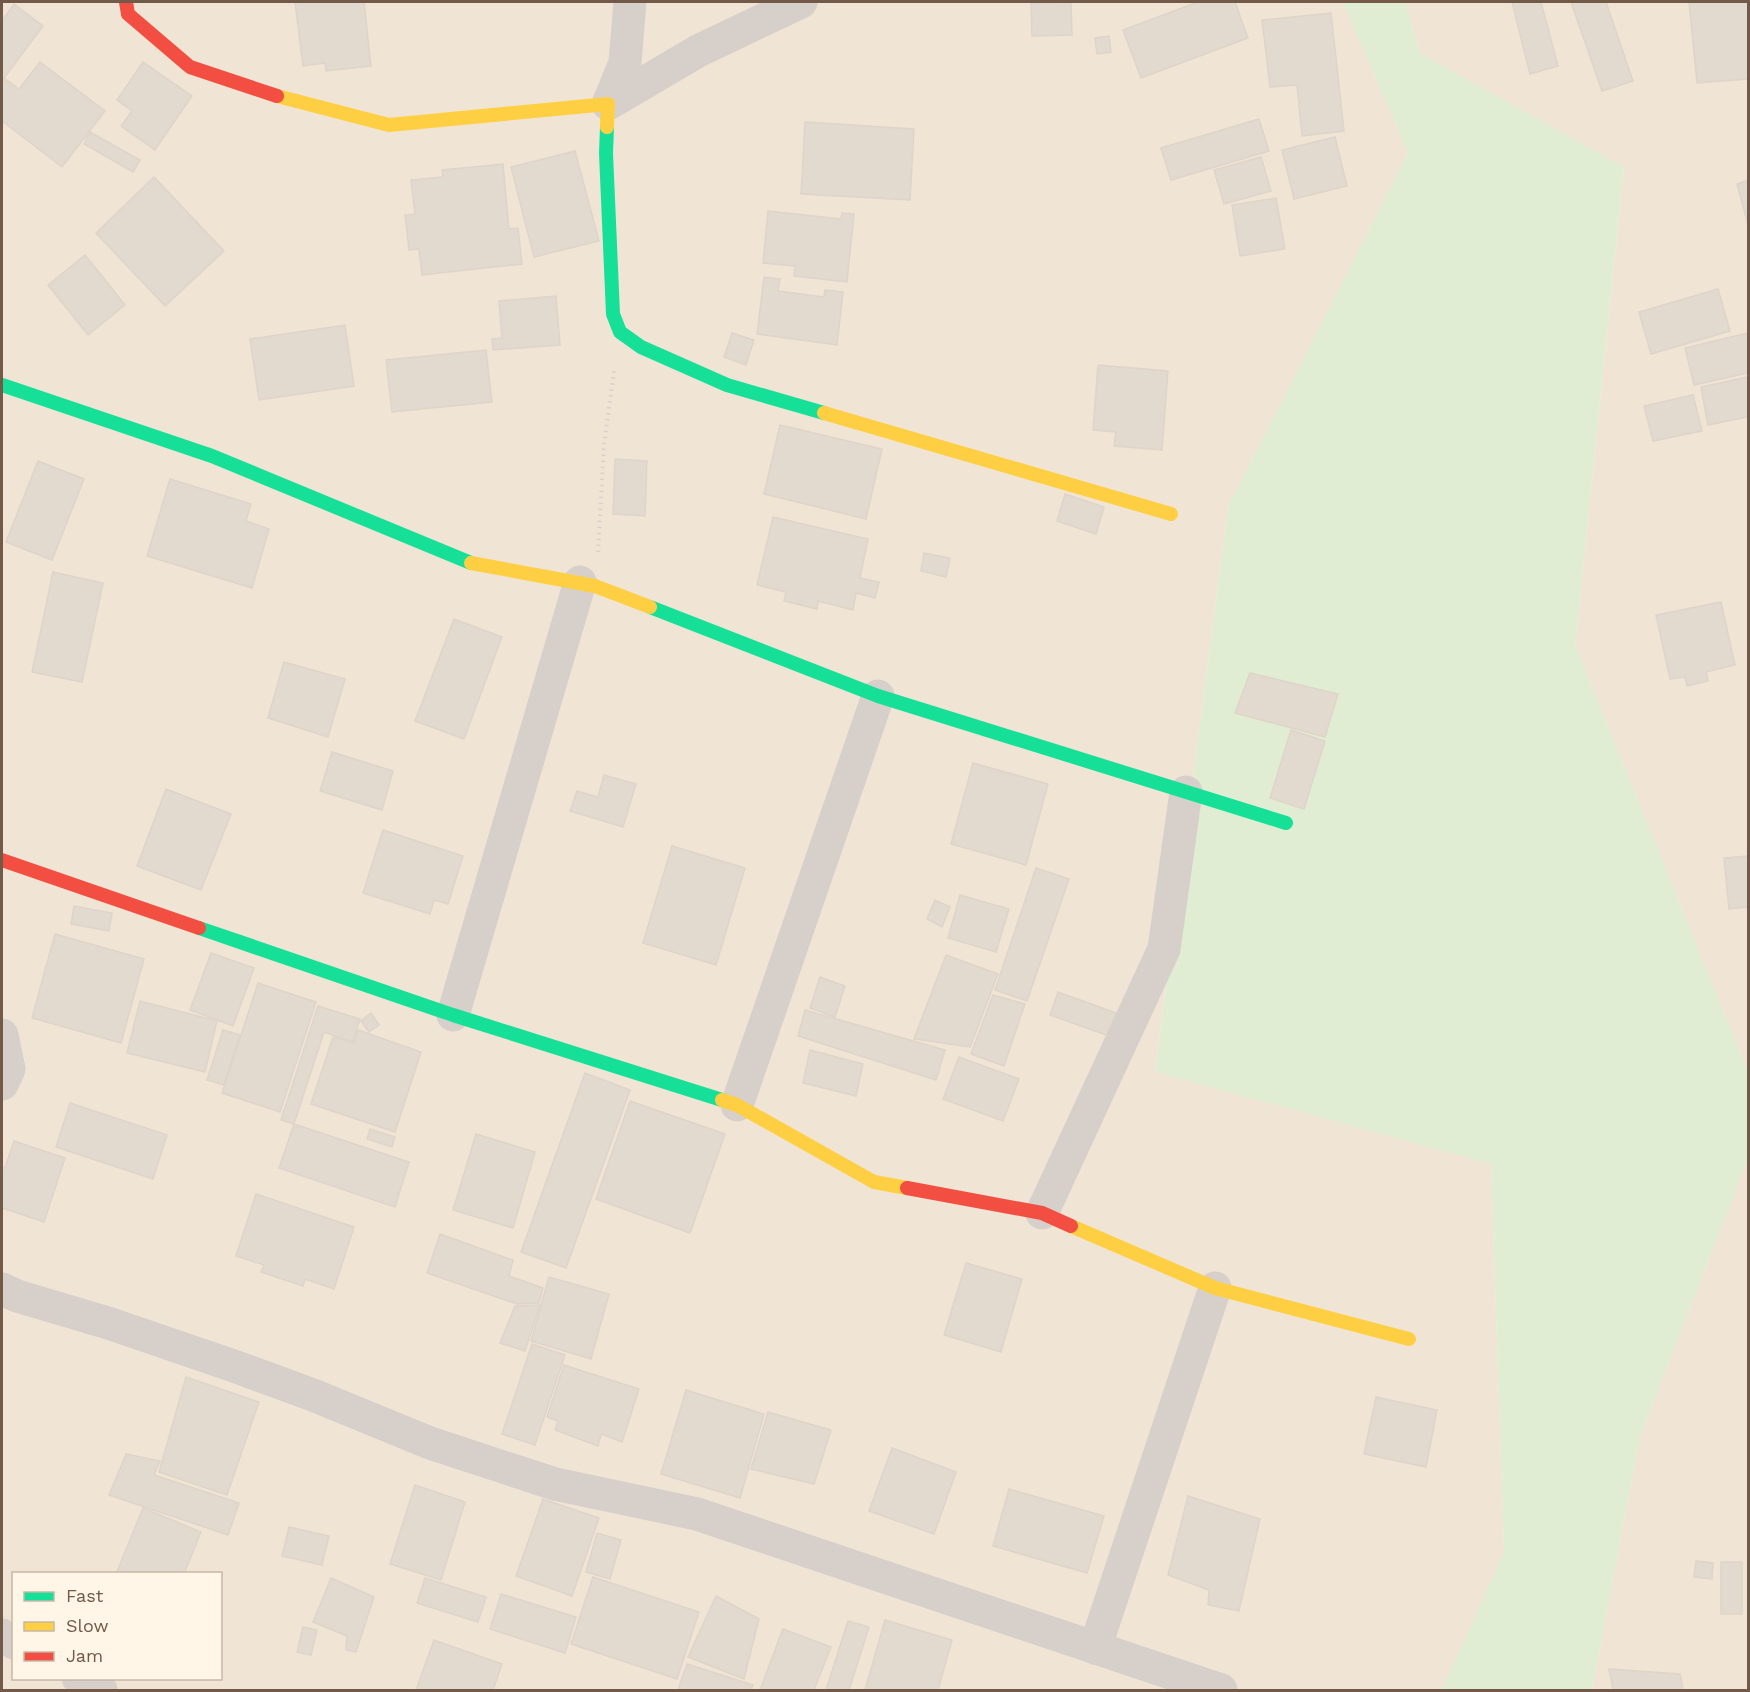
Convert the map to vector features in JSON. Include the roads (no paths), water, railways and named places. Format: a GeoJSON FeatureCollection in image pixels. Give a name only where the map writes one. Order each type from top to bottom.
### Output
{"type":"FeatureCollection","features":[{"type":"Feature","properties":{"kind":"street"},"geometry":{"type":"LineString","coordinates":[[126,2],[128,14],[190,67],[260,91],[389,125],[608,104],[698,51],[801,2]]}},
{"type":"Feature","properties":{"kind":"street"},"geometry":{"type":"LineString","coordinates":[[630,2],[625,63],[608,104],[606,153],[612,314],[620,332],[641,347],[727,385],[1171,514]]}},
{"type":"Feature","properties":{"kind":"street"},"geometry":{"type":"LineString","coordinates":[[2,385],[212,456],[470,563],[588,584],[878,696],[1286,824]]}},
{"type":"Feature","properties":{"kind":"street"},"geometry":{"type":"LineString","coordinates":[[453,1015],[588,584]]}},
{"type":"Feature","properties":{"kind":"street"},"geometry":{"type":"LineString","coordinates":[[737,1105],[878,696]]}},
{"type":"Feature","properties":{"kind":"street"},"geometry":{"type":"LineString","coordinates":[[1042,1213],[1164,949],[1186,792]]}},
{"type":"Feature","properties":{"kind":"street"},"geometry":{"type":"LineString","coordinates":[[2,860],[453,1015],[737,1105],[874,1182],[1042,1213],[1215,1288],[1409,1339]]}},
{"type":"Feature","properties":{"kind":"street"},"geometry":{"type":"LineString","coordinates":[[2,1035],[9,1069],[2,1084]]}},
{"type":"Feature","properties":{"kind":"street"},"geometry":{"type":"LineString","coordinates":[[1095,1648],[1215,1288]]}},
{"type":"Feature","properties":{"kind":"street"},"geometry":{"type":"LineString","coordinates":[[2,1289],[17,1296],[108,1323],[231,1365],[313,1395],[430,1443],[555,1484],[698,1514],[1221,1690]]}},
{"type":"Feature","properties":{"kind":"street"},"geometry":{"type":"LineString","coordinates":[[82,1680],[101,1690]]}}]}
